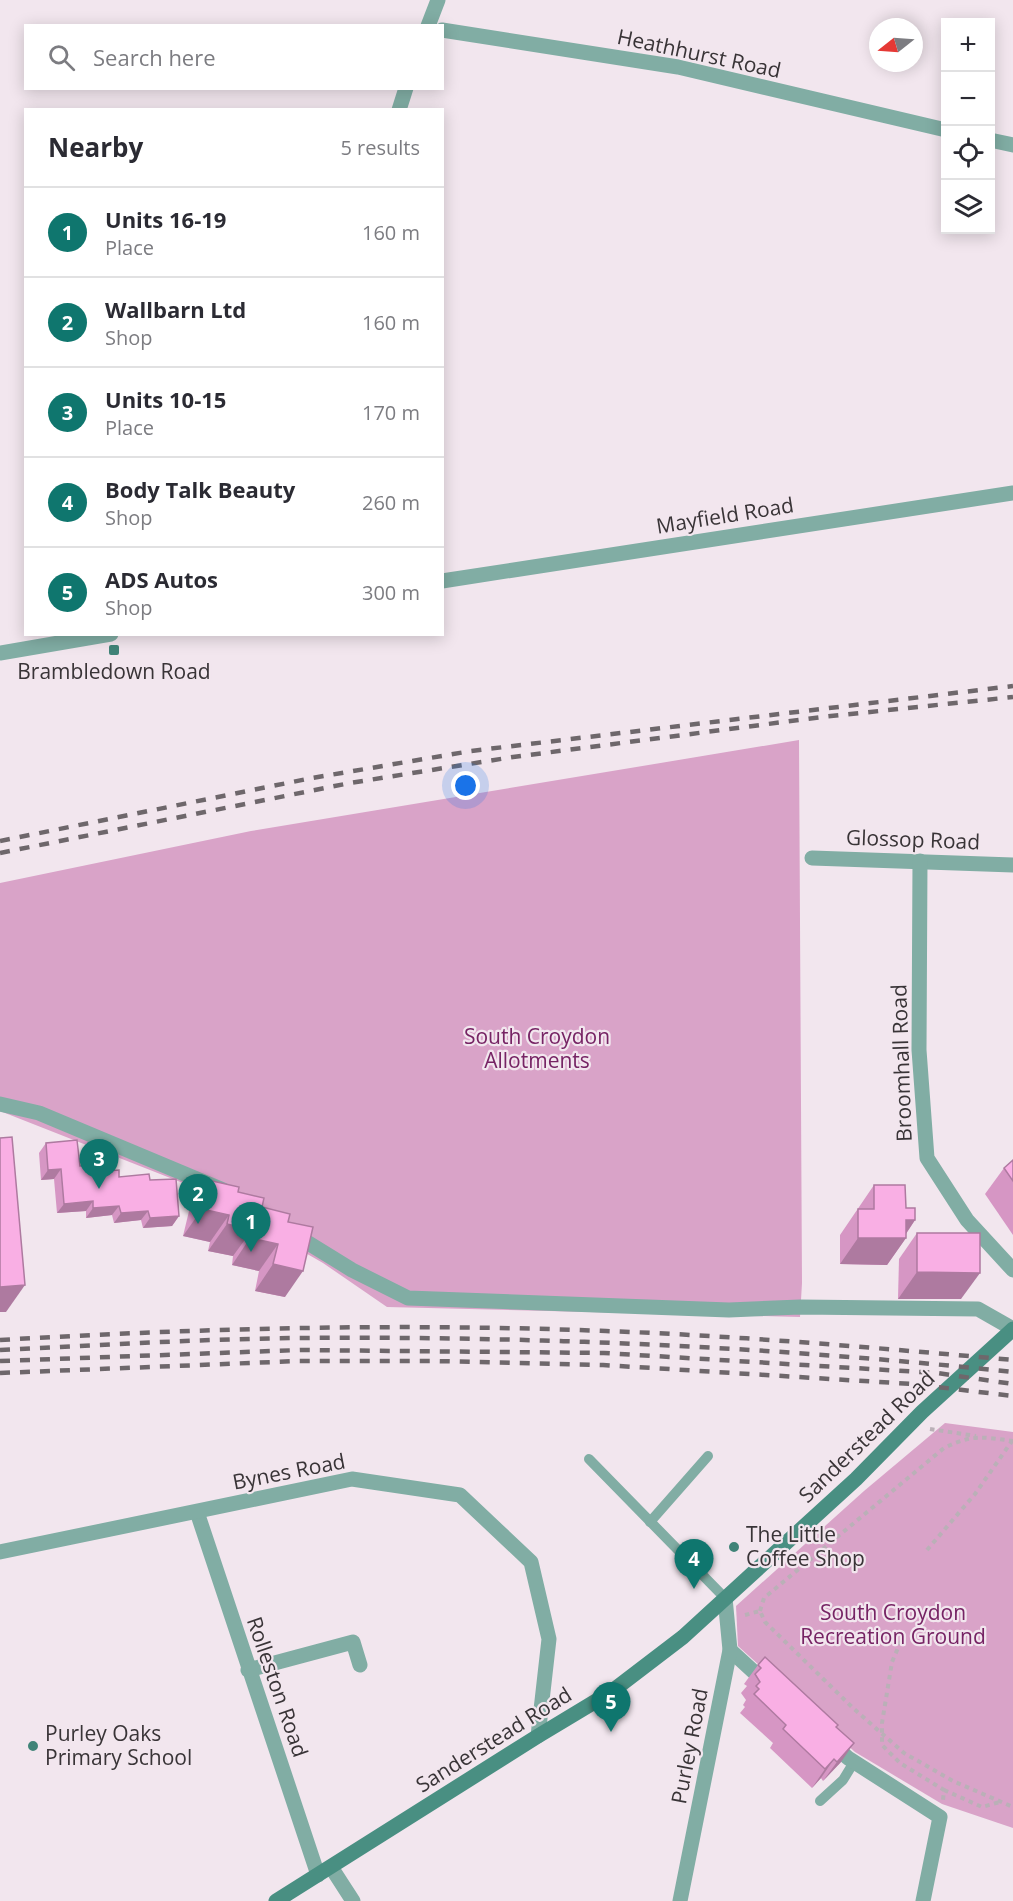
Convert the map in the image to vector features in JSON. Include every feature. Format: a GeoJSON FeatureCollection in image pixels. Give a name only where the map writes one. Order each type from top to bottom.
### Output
{"type":"FeatureCollection","features":[{"type":"Feature","properties":{"kind":"main road","name":"Sanderstead Road"},"geometry":{"type":"LineString","coordinates":[[276,1901],[611,1692],[683,1637],[856,1479],[1013,1329]]}},
{"type":"Feature","properties":{"kind":"street"},"geometry":{"type":"LineString","coordinates":[[429,24],[438,0]]}},
{"type":"Feature","properties":{"kind":"street","name":"Heathhurst Road"},"geometry":{"type":"LineString","coordinates":[[444,30],[678,67],[941,129]]}},
{"type":"Feature","properties":{"kind":"street"},"geometry":{"type":"LineString","coordinates":[[400,108],[405,90]]}},
{"type":"Feature","properties":{"kind":"street"},"geometry":{"type":"LineString","coordinates":[[995,141],[1013,145]]}},
{"type":"Feature","properties":{"kind":"street","name":"Mayfield Road"},"geometry":{"type":"LineString","coordinates":[[444,581],[1013,493]]}},
{"type":"Feature","properties":{"kind":"street"},"geometry":{"type":"LineString","coordinates":[[0,653],[99,636]]}},
{"type":"Feature","properties":{"kind":"street","name":"Glossop Road"},"geometry":{"type":"LineString","coordinates":[[812,858],[1013,865]]}},
{"type":"Feature","properties":{"kind":"street","name":"Broomhall Road"},"geometry":{"type":"LineString","coordinates":[[920,861],[919,1050],[927,1158],[967,1220],[1013,1270]]}},
{"type":"Feature","properties":{"kind":"street"},"geometry":{"type":"LineString","coordinates":[[0,1104],[39,1113],[236,1197]]}},
{"type":"Feature","properties":{"kind":"street"},"geometry":{"type":"LineString","coordinates":[[284,1228],[352,1270],[408,1298],[729,1310],[800,1307],[978,1309],[1013,1329]]}},
{"type":"Feature","properties":{"kind":"street","name":"Bynes Road"},"geometry":{"type":"LineString","coordinates":[[0,1552],[352,1479],[460,1495],[531,1562],[549,1639],[538,1736]]}},
{"type":"Feature","properties":{"kind":"street","name":"Rolleston Road"},"geometry":{"type":"LineString","coordinates":[[197,1512],[248,1670],[325,1871],[353,1901]]}},
{"type":"Feature","properties":{"kind":"street","name":"Purley Road"},"geometry":{"type":"LineString","coordinates":[[680,1901],[730,1650],[725,1599]]}},
{"type":"Feature","properties":{"kind":"street"},"geometry":{"type":"LineString","coordinates":[[248,1670],[353,1642],[360,1665]]}},
{"type":"Feature","properties":{"kind":"street"},"geometry":{"type":"LineString","coordinates":[[730,1650],[781,1696]]}},
{"type":"Feature","properties":{"kind":"street"},"geometry":{"type":"LineString","coordinates":[[823,1735],[854,1762],[940,1817],[923,1901]]}},
{"type":"Feature","properties":{"kind":"lane"},"geometry":{"type":"LineString","coordinates":[[650,1521],[708,1456]]}},
{"type":"Feature","properties":{"kind":"lane"},"geometry":{"type":"LineString","coordinates":[[589,1459],[725,1599]]}},
{"type":"Feature","properties":{"kind":"lane"},"geometry":{"type":"LineString","coordinates":[[820,1802],[843,1780],[854,1762]]}},
{"type":"Feature","properties":{"kind":"path"},"geometry":{"type":"LineString","coordinates":[[909,1426],[1013,1441],[975,1494],[927,1550]]}},
{"type":"Feature","properties":{"kind":"path"},"geometry":{"type":"LineString","coordinates":[[982,1437],[964,1438],[944,1448],[764,1598],[760,1611],[765,1622],[904,1753],[953,1781],[1013,1806]]}},
{"type":"Feature","properties":{"kind":"path"},"geometry":{"type":"LineString","coordinates":[[727,1620],[760,1611]]}},
{"type":"Feature","properties":{"kind":"path"},"geometry":{"type":"LineString","coordinates":[[901,1641],[892,1662],[882,1723],[882,1745],[900,1763],[944,1790],[982,1807],[1001,1801]]}},
{"type":"Feature","properties":{"kind":"path"},"geometry":{"type":"LineString","coordinates":[[940,1817],[944,1790]]}},
{"type":"Feature","properties":{"kind":"green space","name":"South Croydon Allotments"},"geometry":{"type":"Polygon","coordinates":[[[799,740],[802,1283],[800,1317],[387,1307],[323,1263],[183,1183],[0,1111],[0,883],[251,831],[799,740]]]}},
{"type":"Feature","properties":{"kind":"green space","name":"South Croydon Recreation Ground"},"geometry":{"type":"Polygon","coordinates":[[[945,1423],[1013,1432],[1013,1828],[942,1804],[855,1752],[738,1646],[736,1606],[864,1491],[945,1423]]]}},
{"type":"Feature","properties":{"kind":"building"},"geometry":{"type":"Polygon","coordinates":[[[12,1137],[25,1285],[0,1287],[0,1138],[12,1137]]]}},
{"type":"Feature","properties":{"kind":"building"},"geometry":{"type":"Polygon","coordinates":[[[77,1140],[80,1166],[92,1165],[93,1172],[119,1170],[119,1177],[149,1174],[150,1180],[176,1179],[179,1216],[150,1218],[148,1211],[121,1213],[119,1206],[93,1208],[93,1201],[64,1204],[61,1169],[48,1170],[46,1143],[77,1140]]]}},
{"type":"Feature","properties":{"kind":"building"},"geometry":{"type":"Polygon","coordinates":[[[1013,1160],[1013,1181],[1004,1168],[1013,1160]]]}},
{"type":"Feature","properties":{"kind":"building"},"geometry":{"type":"Polygon","coordinates":[[[208,1180],[239,1187],[238,1192],[264,1198],[262,1207],[290,1214],[288,1222],[313,1227],[303,1271],[273,1264],[278,1244],[250,1238],[252,1230],[227,1224],[229,1215],[202,1209],[208,1180]]]}},
{"type":"Feature","properties":{"kind":"building"},"geometry":{"type":"Polygon","coordinates":[[[874,1185],[905,1185],[906,1208],[915,1208],[915,1220],[906,1220],[906,1238],[858,1238],[858,1209],[874,1209],[874,1185]]]}},
{"type":"Feature","properties":{"kind":"building"},"geometry":{"type":"Polygon","coordinates":[[[917,1233],[980,1233],[980,1273],[917,1272],[917,1233]]]}},
{"type":"Feature","properties":{"kind":"building"},"geometry":{"type":"Polygon","coordinates":[[[765,1657],[838,1725],[836,1727],[854,1743],[837,1762],[834,1759],[825,1769],[783,1729],[786,1725],[754,1694],[759,1689],[756,1686],[760,1682],[755,1674],[761,1668],[758,1665],[765,1657]]]}},
{"type":"Feature","properties":{"kind":"railway"},"geometry":{"type":"LineString","coordinates":[[0,841],[312,778],[471,751],[1013,686]]}},
{"type":"Feature","properties":{"kind":"railway"},"geometry":{"type":"LineString","coordinates":[[0,853],[350,783],[513,757],[822,717],[1013,697]]}},
{"type":"Feature","properties":{"kind":"railway"},"geometry":{"type":"LineString","coordinates":[[0,1340],[152,1332],[454,1327],[657,1333],[759,1339],[1013,1360]]}},
{"type":"Feature","properties":{"kind":"railway"},"geometry":{"type":"LineString","coordinates":[[0,1350],[262,1339],[479,1339],[746,1350],[1013,1372]]}},
{"type":"Feature","properties":{"kind":"railway"},"geometry":{"type":"LineString","coordinates":[[0,1361],[300,1350],[604,1353],[937,1373],[1013,1384]]}},
{"type":"Feature","properties":{"kind":"railway"},"geometry":{"type":"LineString","coordinates":[[0,1373],[299,1361],[434,1361],[603,1365],[912,1384],[1013,1396]]}},
{"type":"Feature","properties":{"kind":"place","name":"Brambledown Road"},"geometry":{"type":"Point","coordinates":[114,650]}},
{"type":"Feature","properties":{"kind":"place","name":"Units 10-15"},"geometry":{"type":"Point","coordinates":[99,1189]}},
{"type":"Feature","properties":{"kind":"place","name":"Wallbarn Ltd"},"geometry":{"type":"Point","coordinates":[198,1224]}},
{"type":"Feature","properties":{"kind":"place","name":"Units 16-19"},"geometry":{"type":"Point","coordinates":[251,1252]}},
{"type":"Feature","properties":{"kind":"place","name":"The Little Coffee Shop"},"geometry":{"type":"Point","coordinates":[734,1547]}},
{"type":"Feature","properties":{"kind":"place","name":"Body Talk Beauty"},"geometry":{"type":"Point","coordinates":[694,1589]}},
{"type":"Feature","properties":{"kind":"place","name":"ADS Autos"},"geometry":{"type":"Point","coordinates":[611,1732]}},
{"type":"Feature","properties":{"kind":"place","name":"Purley Oaks Primary School"},"geometry":{"type":"Point","coordinates":[33,1746]}}]}
